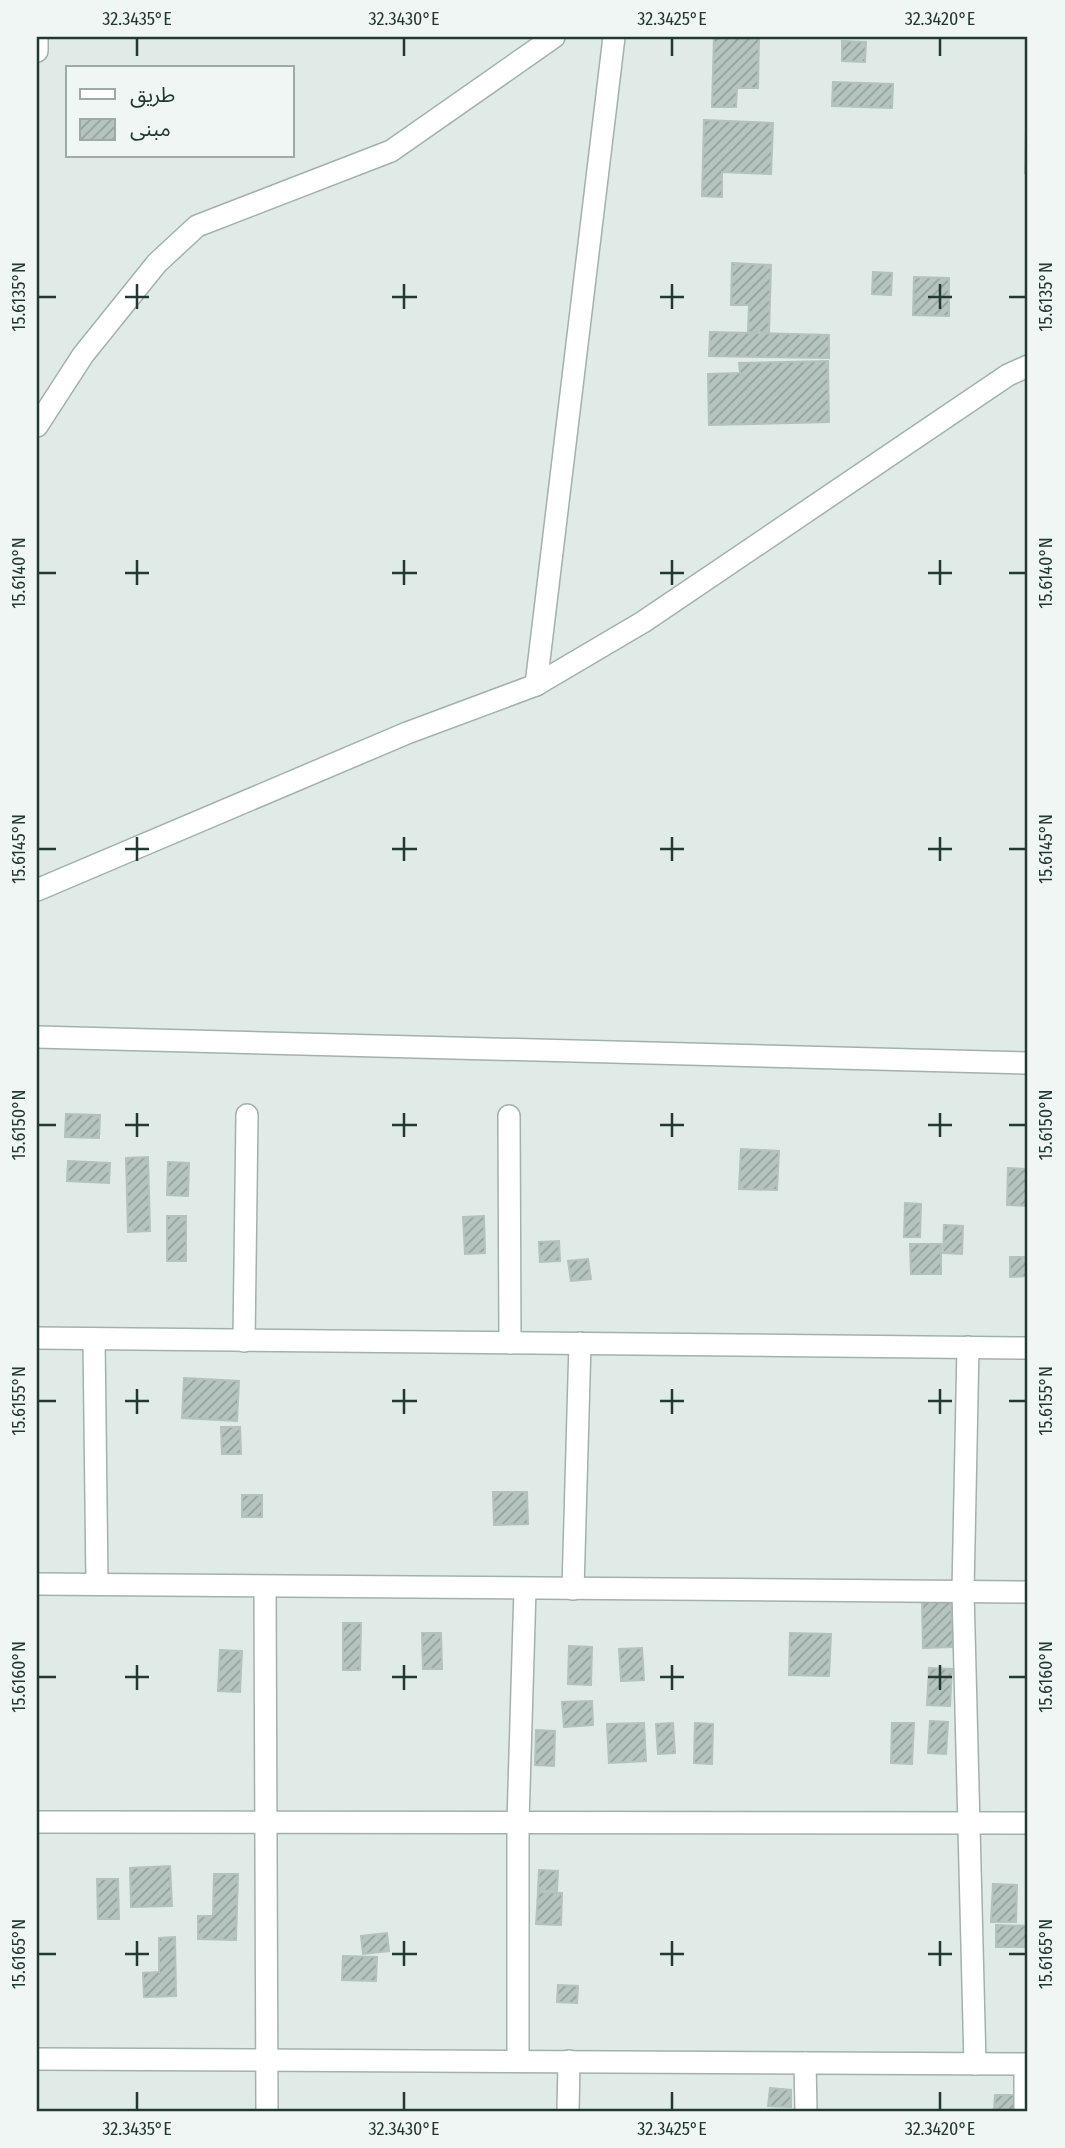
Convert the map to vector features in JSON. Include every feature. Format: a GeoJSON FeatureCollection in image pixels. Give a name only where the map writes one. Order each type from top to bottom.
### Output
{"type":"FeatureCollection","features":[{"type":"Feature","properties":{"kind":"street"},"geometry":{"type":"LineString","coordinates":[[37,37],[37,51]]}},
{"type":"Feature","properties":{"kind":"street"},"geometry":{"type":"LineString","coordinates":[[37,426],[83,355],[148,274],[197,226],[391,151],[554,37]]}},
{"type":"Feature","properties":{"kind":"street"},"geometry":{"type":"LineString","coordinates":[[536,685],[614,37]]}},
{"type":"Feature","properties":{"kind":"street"},"geometry":{"type":"LineString","coordinates":[[37,890],[407,733],[536,685],[643,622],[1008,375],[1028,366]]}},
{"type":"Feature","properties":{"kind":"street"},"geometry":{"type":"LineString","coordinates":[[37,1037],[1028,1063]]}},
{"type":"Feature","properties":{"kind":"street"},"geometry":{"type":"LineString","coordinates":[[244,1340],[247,1115]]}},
{"type":"Feature","properties":{"kind":"street"},"geometry":{"type":"LineString","coordinates":[[509,1116],[510,1343]]}},
{"type":"Feature","properties":{"kind":"street"},"geometry":{"type":"LineString","coordinates":[[37,1338],[1028,1348]]}},
{"type":"Feature","properties":{"kind":"street"},"geometry":{"type":"LineString","coordinates":[[94,1339],[97,1584]]}},
{"type":"Feature","properties":{"kind":"street"},"geometry":{"type":"LineString","coordinates":[[573,1589],[580,1343]]}},
{"type":"Feature","properties":{"kind":"street"},"geometry":{"type":"LineString","coordinates":[[968,1347],[963,1591],[971,1823],[975,2064]]}},
{"type":"Feature","properties":{"kind":"street"},"geometry":{"type":"LineString","coordinates":[[37,1584],[1028,1592]]}},
{"type":"Feature","properties":{"kind":"street"},"geometry":{"type":"LineString","coordinates":[[265,1587],[267,2111]]}},
{"type":"Feature","properties":{"kind":"street"},"geometry":{"type":"LineString","coordinates":[[519,2061],[519,1822],[525,1589]]}},
{"type":"Feature","properties":{"kind":"street"},"geometry":{"type":"LineString","coordinates":[[37,1822],[1028,1823]]}},
{"type":"Feature","properties":{"kind":"street"},"geometry":{"type":"LineString","coordinates":[[37,2059],[1027,2064],[1025,2111]]}},
{"type":"Feature","properties":{"kind":"street"},"geometry":{"type":"LineString","coordinates":[[568,2111],[569,2061]]}},
{"type":"Feature","properties":{"kind":"street"},"geometry":{"type":"LineString","coordinates":[[805,2063],[806,2111]]}},
{"type":"Feature","properties":{"kind":"building"},"geometry":{"type":"Polygon","coordinates":[[[714,37],[759,37],[758,88],[737,88],[736,107],[712,107],[714,37]]]}},
{"type":"Feature","properties":{"kind":"building"},"geometry":{"type":"Polygon","coordinates":[[[842,41],[866,42],[865,62],[842,61],[842,41]]]}},
{"type":"Feature","properties":{"kind":"building"},"geometry":{"type":"Polygon","coordinates":[[[833,82],[893,84],[892,108],[832,106],[833,82]]]}},
{"type":"Feature","properties":{"kind":"building"},"geometry":{"type":"Polygon","coordinates":[[[704,120],[773,123],[771,174],[722,172],[722,197],[702,196],[704,120]]]}},
{"type":"Feature","properties":{"kind":"building"},"geometry":{"type":"Polygon","coordinates":[[[1028,129],[1028,173],[1025,173],[1028,129]]]}},
{"type":"Feature","properties":{"kind":"building"},"geometry":{"type":"Polygon","coordinates":[[[732,263],[771,265],[769,332],[748,332],[749,305],[731,305],[732,263]]]}},
{"type":"Feature","properties":{"kind":"building"},"geometry":{"type":"Polygon","coordinates":[[[873,272],[892,273],[891,295],[872,294],[873,272]]]}},
{"type":"Feature","properties":{"kind":"building"},"geometry":{"type":"Polygon","coordinates":[[[914,277],[949,278],[949,316],[913,315],[914,277]]]}},
{"type":"Feature","properties":{"kind":"building"},"geometry":{"type":"Polygon","coordinates":[[[710,332],[829,335],[829,358],[709,356],[710,332]]]}},
{"type":"Feature","properties":{"kind":"building"},"geometry":{"type":"Polygon","coordinates":[[[828,361],[829,422],[709,425],[708,374],[740,373],[739,363],[828,361]]]}},
{"type":"Feature","properties":{"kind":"building"},"geometry":{"type":"Polygon","coordinates":[[[66,1114],[100,1115],[99,1138],[65,1137],[66,1114]]]}},
{"type":"Feature","properties":{"kind":"building"},"geometry":{"type":"Polygon","coordinates":[[[741,1149],[779,1151],[777,1190],[739,1189],[741,1149]]]}},
{"type":"Feature","properties":{"kind":"building"},"geometry":{"type":"Polygon","coordinates":[[[148,1157],[150,1231],[128,1232],[126,1158],[148,1157]]]}},
{"type":"Feature","properties":{"kind":"building"},"geometry":{"type":"Polygon","coordinates":[[[68,1161],[110,1163],[109,1183],[67,1181],[68,1161]]]}},
{"type":"Feature","properties":{"kind":"building"},"geometry":{"type":"Polygon","coordinates":[[[168,1162],[189,1163],[188,1196],[167,1195],[168,1162]]]}},
{"type":"Feature","properties":{"kind":"building"},"geometry":{"type":"Polygon","coordinates":[[[1008,1168],[1028,1169],[1027,1206],[1007,1205],[1008,1168]]]}},
{"type":"Feature","properties":{"kind":"building"},"geometry":{"type":"Polygon","coordinates":[[[905,1203],[921,1204],[920,1237],[904,1237],[905,1203]]]}},
{"type":"Feature","properties":{"kind":"building"},"geometry":{"type":"Polygon","coordinates":[[[167,1216],[186,1216],[186,1261],[167,1261],[167,1216]]]}},
{"type":"Feature","properties":{"kind":"building"},"geometry":{"type":"Polygon","coordinates":[[[484,1216],[485,1253],[465,1254],[463,1217],[484,1216]]]}},
{"type":"Feature","properties":{"kind":"building"},"geometry":{"type":"Polygon","coordinates":[[[944,1225],[963,1226],[962,1254],[943,1253],[944,1225]]]}},
{"type":"Feature","properties":{"kind":"building"},"geometry":{"type":"Polygon","coordinates":[[[559,1241],[560,1261],[540,1262],[539,1242],[559,1241]]]}},
{"type":"Feature","properties":{"kind":"building"},"geometry":{"type":"Polygon","coordinates":[[[910,1244],[941,1244],[941,1274],[911,1274],[910,1244]]]}},
{"type":"Feature","properties":{"kind":"building"},"geometry":{"type":"Polygon","coordinates":[[[1010,1257],[1028,1257],[1028,1276],[1010,1277],[1010,1257]]]}},
{"type":"Feature","properties":{"kind":"building"},"geometry":{"type":"Polygon","coordinates":[[[588,1259],[591,1279],[571,1281],[568,1261],[588,1259]]]}},
{"type":"Feature","properties":{"kind":"building"},"geometry":{"type":"Polygon","coordinates":[[[184,1378],[239,1381],[237,1421],[182,1418],[184,1378]]]}},
{"type":"Feature","properties":{"kind":"building"},"geometry":{"type":"Polygon","coordinates":[[[221,1427],[240,1427],[241,1454],[222,1454],[221,1427]]]}},
{"type":"Feature","properties":{"kind":"building"},"geometry":{"type":"Polygon","coordinates":[[[493,1492],[527,1492],[528,1524],[494,1525],[493,1492]]]}},
{"type":"Feature","properties":{"kind":"building"},"geometry":{"type":"Polygon","coordinates":[[[242,1495],[262,1495],[262,1517],[242,1517],[242,1495]]]}},
{"type":"Feature","properties":{"kind":"building"},"geometry":{"type":"Polygon","coordinates":[[[951,1598],[953,1647],[923,1648],[922,1599],[951,1598]]]}},
{"type":"Feature","properties":{"kind":"building"},"geometry":{"type":"Polygon","coordinates":[[[343,1623],[361,1623],[360,1670],[343,1670],[343,1623]]]}},
{"type":"Feature","properties":{"kind":"building"},"geometry":{"type":"Polygon","coordinates":[[[422,1633],[441,1633],[442,1669],[423,1669],[422,1633]]]}},
{"type":"Feature","properties":{"kind":"building"},"geometry":{"type":"Polygon","coordinates":[[[790,1633],[831,1634],[829,1676],[789,1675],[790,1633]]]}},
{"type":"Feature","properties":{"kind":"building"},"geometry":{"type":"Polygon","coordinates":[[[569,1646],[592,1647],[591,1685],[568,1684],[569,1646]]]}},
{"type":"Feature","properties":{"kind":"building"},"geometry":{"type":"Polygon","coordinates":[[[642,1648],[644,1680],[621,1681],[619,1649],[642,1648]]]}},
{"type":"Feature","properties":{"kind":"building"},"geometry":{"type":"Polygon","coordinates":[[[220,1650],[242,1651],[240,1692],[218,1691],[220,1650]]]}},
{"type":"Feature","properties":{"kind":"building"},"geometry":{"type":"Polygon","coordinates":[[[929,1668],[952,1669],[950,1706],[927,1705],[929,1668]]]}},
{"type":"Feature","properties":{"kind":"building"},"geometry":{"type":"Polygon","coordinates":[[[592,1701],[593,1725],[564,1727],[562,1702],[592,1701]]]}},
{"type":"Feature","properties":{"kind":"building"},"geometry":{"type":"Polygon","coordinates":[[[930,1721],[948,1722],[946,1754],[928,1753],[930,1721]]]}},
{"type":"Feature","properties":{"kind":"building"},"geometry":{"type":"Polygon","coordinates":[[[644,1723],[646,1761],[609,1763],[607,1724],[644,1723]]]}},
{"type":"Feature","properties":{"kind":"building"},"geometry":{"type":"Polygon","coordinates":[[[673,1723],[675,1753],[658,1754],[656,1724],[673,1723]]]}},
{"type":"Feature","properties":{"kind":"building"},"geometry":{"type":"Polygon","coordinates":[[[695,1723],[713,1724],[712,1764],[694,1763],[695,1723]]]}},
{"type":"Feature","properties":{"kind":"building"},"geometry":{"type":"Polygon","coordinates":[[[892,1723],[914,1723],[912,1764],[891,1763],[892,1723]]]}},
{"type":"Feature","properties":{"kind":"building"},"geometry":{"type":"Polygon","coordinates":[[[536,1730],[555,1731],[554,1766],[535,1765],[536,1730]]]}},
{"type":"Feature","properties":{"kind":"building"},"geometry":{"type":"Polygon","coordinates":[[[170,1866],[172,1906],[131,1907],[130,1868],[170,1866]]]}},
{"type":"Feature","properties":{"kind":"building"},"geometry":{"type":"Polygon","coordinates":[[[539,1870],[558,1871],[557,1891],[538,1890],[539,1870]]]}},
{"type":"Feature","properties":{"kind":"building"},"geometry":{"type":"Polygon","coordinates":[[[214,1874],[238,1874],[236,1940],[198,1939],[198,1916],[213,1916],[214,1874]]]}},
{"type":"Feature","properties":{"kind":"building"},"geometry":{"type":"Polygon","coordinates":[[[97,1879],[118,1879],[119,1919],[98,1919],[97,1879]]]}},
{"type":"Feature","properties":{"kind":"building"},"geometry":{"type":"Polygon","coordinates":[[[993,1884],[1017,1885],[1016,1922],[991,1922],[993,1884]]]}},
{"type":"Feature","properties":{"kind":"building"},"geometry":{"type":"Polygon","coordinates":[[[538,1892],[562,1893],[561,1925],[536,1924],[538,1892]]]}},
{"type":"Feature","properties":{"kind":"building"},"geometry":{"type":"Polygon","coordinates":[[[996,1925],[1028,1926],[1028,1947],[996,1947],[996,1925]]]}},
{"type":"Feature","properties":{"kind":"building"},"geometry":{"type":"Polygon","coordinates":[[[387,1933],[389,1951],[363,1954],[361,1936],[387,1933]]]}},
{"type":"Feature","properties":{"kind":"building"},"geometry":{"type":"Polygon","coordinates":[[[175,1937],[176,1996],[144,1997],[143,1973],[159,1972],[159,1938],[175,1937]]]}},
{"type":"Feature","properties":{"kind":"building"},"geometry":{"type":"Polygon","coordinates":[[[343,1956],[377,1957],[376,1981],[342,1980],[343,1956]]]}},
{"type":"Feature","properties":{"kind":"building"},"geometry":{"type":"Polygon","coordinates":[[[558,1985],[578,1986],[577,2003],[557,2002],[558,1985]]]}},
{"type":"Feature","properties":{"kind":"building"},"geometry":{"type":"Polygon","coordinates":[[[770,2088],[791,2090],[791,2107],[768,2106],[770,2088]]]}},
{"type":"Feature","properties":{"kind":"building"},"geometry":{"type":"Polygon","coordinates":[[[995,2095],[1015,2095],[1015,2111],[994,2111],[995,2095]]]}}]}
